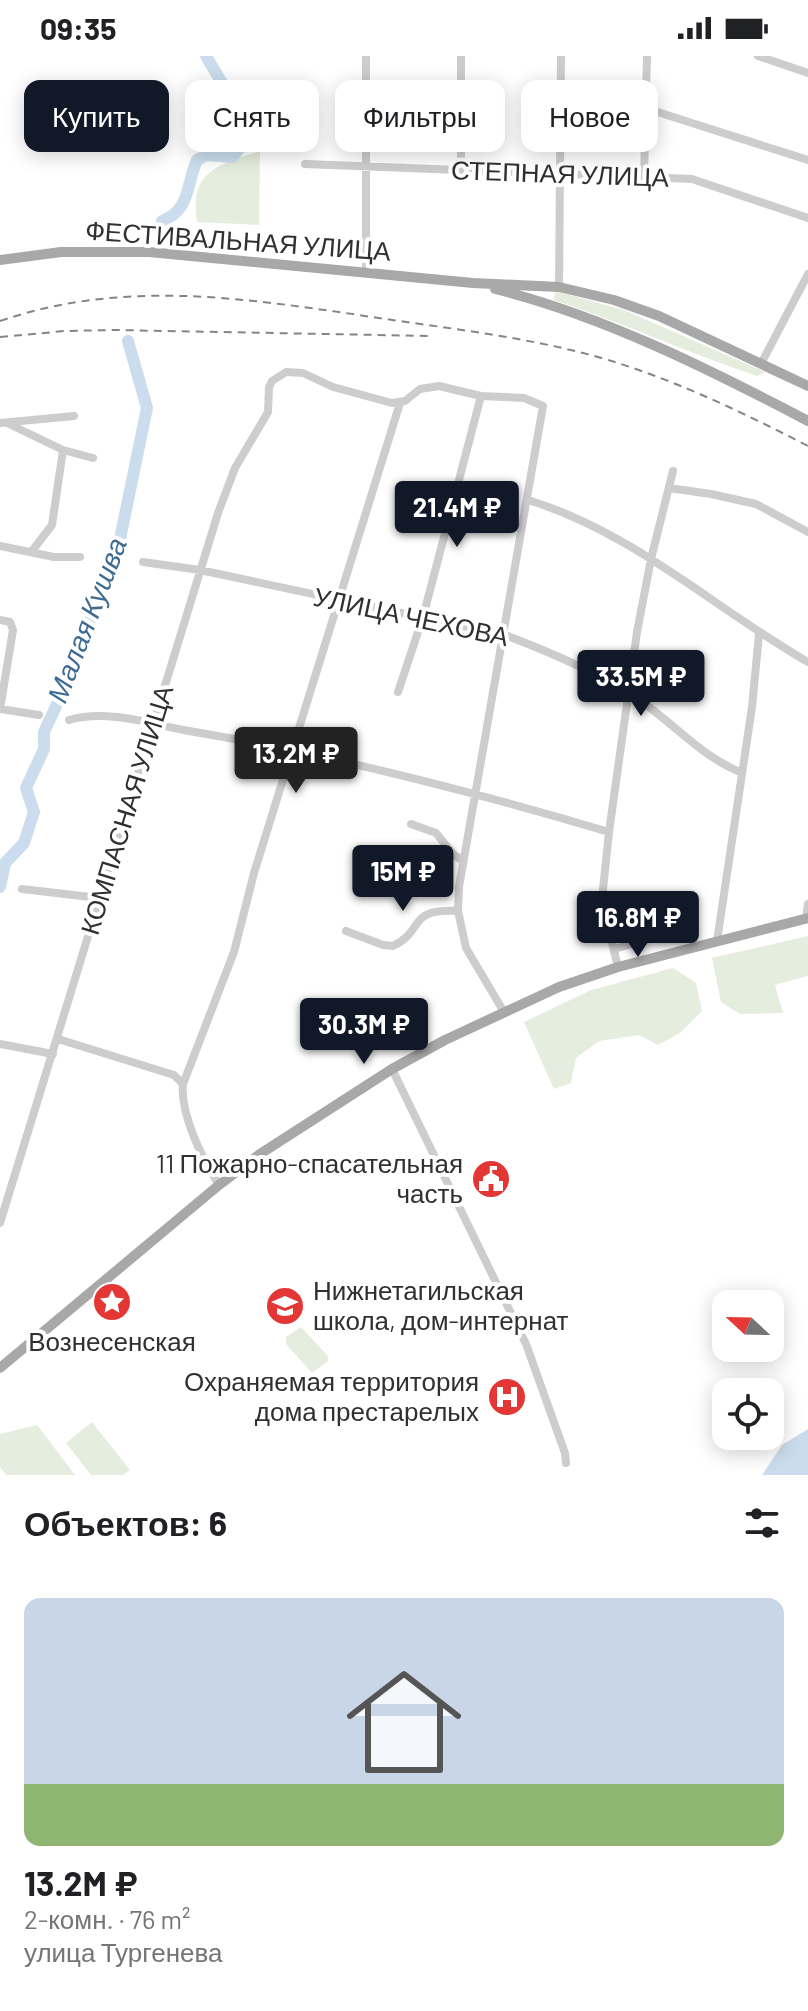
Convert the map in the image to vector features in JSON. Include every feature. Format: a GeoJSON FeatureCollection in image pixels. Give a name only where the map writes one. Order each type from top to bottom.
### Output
{"type":"FeatureCollection","features":[{"type":"Feature","properties":{"kind":"main road","name":"ФЕСТИВАЛЬНАЯ УЛИЦА"},"geometry":{"type":"LineString","coordinates":[[0,260],[61,252],[112,250],[473,283],[559,287],[635,306],[762,362],[808,386]]}},
{"type":"Feature","properties":{"kind":"main road","name":"ФЕСТИВАЛЬНАЯ УЛИЦА"},"geometry":{"type":"LineString","coordinates":[[473,283],[537,302],[691,362],[808,421]]}},
{"type":"Feature","properties":{"kind":"main road"},"geometry":{"type":"LineString","coordinates":[[537,302],[537,290],[541,286]]}},
{"type":"Feature","properties":{"kind":"main road"},"geometry":{"type":"LineString","coordinates":[[0,1368],[219,1185],[260,1154],[392,1069],[445,1040],[559,987],[618,967],[807,918]]}},
{"type":"Feature","properties":{"kind":"street"},"geometry":{"type":"LineString","coordinates":[[366,56],[366,80]]}},
{"type":"Feature","properties":{"kind":"street"},"geometry":{"type":"LineString","coordinates":[[461,56],[461,80]]}},
{"type":"Feature","properties":{"kind":"street"},"geometry":{"type":"LineString","coordinates":[[559,287],[561,56]]}},
{"type":"Feature","properties":{"kind":"street"},"geometry":{"type":"LineString","coordinates":[[646,80],[647,56]]}},
{"type":"Feature","properties":{"kind":"street"},"geometry":{"type":"LineString","coordinates":[[758,56],[808,73]]}},
{"type":"Feature","properties":{"kind":"street"},"geometry":{"type":"LineString","coordinates":[[658,112],[808,160]]}},
{"type":"Feature","properties":{"kind":"street"},"geometry":{"type":"LineString","coordinates":[[365,152],[366,271]]}},
{"type":"Feature","properties":{"kind":"street"},"geometry":{"type":"LineString","coordinates":[[461,152],[461,170]]}},
{"type":"Feature","properties":{"kind":"street"},"geometry":{"type":"LineString","coordinates":[[644,152],[644,177]]}},
{"type":"Feature","properties":{"kind":"street","name":"СТЕПНАЯ УЛИЦА"},"geometry":{"type":"LineString","coordinates":[[305,164],[698,180],[808,218]]}},
{"type":"Feature","properties":{"kind":"street"},"geometry":{"type":"LineString","coordinates":[[762,362],[808,274]]}},
{"type":"Feature","properties":{"kind":"street","name":"КОМПАСНАЯ УЛИЦА"},"geometry":{"type":"LineString","coordinates":[[0,1223],[200,570],[235,468],[265,418],[272,381],[286,372],[295,371],[351,393],[400,403]]}},
{"type":"Feature","properties":{"kind":"street"},"geometry":{"type":"LineString","coordinates":[[219,1185],[202,1158],[183,1098],[183,1084],[234,952],[254,873],[400,403],[412,393],[429,387],[467,391],[481,396],[524,398],[539,402],[544,411],[477,793],[462,860],[458,911],[466,948],[504,1012]]}},
{"type":"Feature","properties":{"kind":"street"},"geometry":{"type":"LineString","coordinates":[[398,692],[423,617],[481,396]]}},
{"type":"Feature","properties":{"kind":"street"},"geometry":{"type":"LineString","coordinates":[[3,423],[74,416]]}},
{"type":"Feature","properties":{"kind":"street"},"geometry":{"type":"LineString","coordinates":[[3,423],[63,450],[93,458]]}},
{"type":"Feature","properties":{"kind":"street"},"geometry":{"type":"LineString","coordinates":[[32,551],[52,525],[63,450]]}},
{"type":"Feature","properties":{"kind":"street"},"geometry":{"type":"LineString","coordinates":[[618,967],[605,915],[603,889],[609,832],[651,559],[673,471]]}},
{"type":"Feature","properties":{"kind":"street"},"geometry":{"type":"LineString","coordinates":[[669,488],[756,504],[808,532]]}},
{"type":"Feature","properties":{"kind":"street"},"geometry":{"type":"LineString","coordinates":[[528,500],[577,517],[674,572],[759,634],[808,662]]}},
{"type":"Feature","properties":{"kind":"street"},"geometry":{"type":"LineString","coordinates":[[0,546],[54,557],[80,557]]}},
{"type":"Feature","properties":{"kind":"street","name":"УЛИЦА ЧЕХОВА"},"geometry":{"type":"LineString","coordinates":[[143,562],[200,570],[505,635],[551,653],[629,693],[718,761],[740,772]]}},
{"type":"Feature","properties":{"kind":"street"},"geometry":{"type":"LineString","coordinates":[[0,620],[10,622],[13,630],[0,709],[39,715]]}},
{"type":"Feature","properties":{"kind":"street"},"geometry":{"type":"LineString","coordinates":[[717,941],[752,707],[759,634]]}},
{"type":"Feature","properties":{"kind":"street"},"geometry":{"type":"LineString","coordinates":[[69,720],[91,715],[294,749],[477,793],[609,832]]}},
{"type":"Feature","properties":{"kind":"street"},"geometry":{"type":"LineString","coordinates":[[411,824],[436,833],[462,860]]}},
{"type":"Feature","properties":{"kind":"street"},"geometry":{"type":"LineString","coordinates":[[22,889],[99,898]]}},
{"type":"Feature","properties":{"kind":"street"},"geometry":{"type":"LineString","coordinates":[[807,918],[808,904]]}},
{"type":"Feature","properties":{"kind":"street"},"geometry":{"type":"LineString","coordinates":[[346,931],[393,946],[407,936],[421,917],[435,910],[458,911]]}},
{"type":"Feature","properties":{"kind":"street"},"geometry":{"type":"LineString","coordinates":[[614,949],[653,938]]}},
{"type":"Feature","properties":{"kind":"street"},"geometry":{"type":"LineString","coordinates":[[58,1039],[174,1075],[183,1084]]}},
{"type":"Feature","properties":{"kind":"street"},"geometry":{"type":"LineString","coordinates":[[0,1044],[53,1054]]}},
{"type":"Feature","properties":{"kind":"street"},"geometry":{"type":"LineString","coordinates":[[392,1069],[526,1344],[566,1463]]}},
{"type":"Feature","properties":{"kind":"green space"},"geometry":{"type":"Polygon","coordinates":[[[260,152],[259,225],[197,222],[196,205],[202,181],[231,161],[260,152]]]}},
{"type":"Feature","properties":{"kind":"green space"},"geometry":{"type":"Polygon","coordinates":[[[555,291],[624,310],[765,372],[757,376],[554,300],[555,291]]]}},
{"type":"Feature","properties":{"kind":"green space"},"geometry":{"type":"Polygon","coordinates":[[[808,936],[808,976],[775,985],[783,1013],[740,1014],[721,1002],[712,958],[808,936]]]}},
{"type":"Feature","properties":{"kind":"green space"},"geometry":{"type":"Polygon","coordinates":[[[673,968],[696,983],[702,1011],[680,1033],[658,1045],[639,1035],[599,1041],[576,1058],[571,1083],[554,1089],[524,1022],[591,990],[673,968]]]}},
{"type":"Feature","properties":{"kind":"green space"},"geometry":{"type":"Polygon","coordinates":[[[301,1327],[328,1356],[328,1361],[312,1373],[286,1344],[286,1337],[301,1327]]]}},
{"type":"Feature","properties":{"kind":"green space"},"geometry":{"type":"Polygon","coordinates":[[[92,1422],[130,1470],[123,1475],[91,1475],[66,1443],[92,1422]]]}},
{"type":"Feature","properties":{"kind":"green space"},"geometry":{"type":"Polygon","coordinates":[[[37,1425],[75,1475],[6,1475],[0,1467],[0,1434],[37,1425]]]}},
{"type":"Feature","properties":{"kind":"water"},"geometry":{"type":"Polygon","coordinates":[[[808,1429],[808,1475],[762,1475],[779,1450],[784,1450],[784,1444],[808,1429]]]}},
{"type":"Feature","properties":{"kind":"waterway","name":"Малая Кушва"},"geometry":{"type":"LineString","coordinates":[[162,221],[183,203],[197,160],[206,155],[233,157],[245,141],[242,128],[231,110],[235,99],[233,90],[225,88],[206,56]]}},
{"type":"Feature","properties":{"kind":"waterway","name":"Малая Кушва"},"geometry":{"type":"LineString","coordinates":[[0,887],[5,863],[24,843],[34,812],[26,788],[44,749],[44,732],[64,689],[119,544],[147,408],[128,341]]}},
{"type":"Feature","properties":{"kind":"railway"},"geometry":{"type":"LineString","coordinates":[[0,321],[45,308],[90,300],[179,296],[268,303],[475,332],[562,348],[619,363],[702,395],[808,446]]}},
{"type":"Feature","properties":{"kind":"railway"},"geometry":{"type":"LineString","coordinates":[[0,337],[114,330],[432,336]]}},
{"type":"Feature","properties":{"kind":"place","name":"11 Пожарно-спасательная часть"},"geometry":{"type":"Point","coordinates":[491,1179]}},
{"type":"Feature","properties":{"kind":"place","name":"Вознесенская"},"geometry":{"type":"Point","coordinates":[112,1302]}},
{"type":"Feature","properties":{"kind":"place","name":"Нижнетагильская школа, дом-интернат"},"geometry":{"type":"Point","coordinates":[285,1306]}},
{"type":"Feature","properties":{"kind":"place","name":"Охраняемая территория дома престарелых"},"geometry":{"type":"Point","coordinates":[507,1397]}}]}
